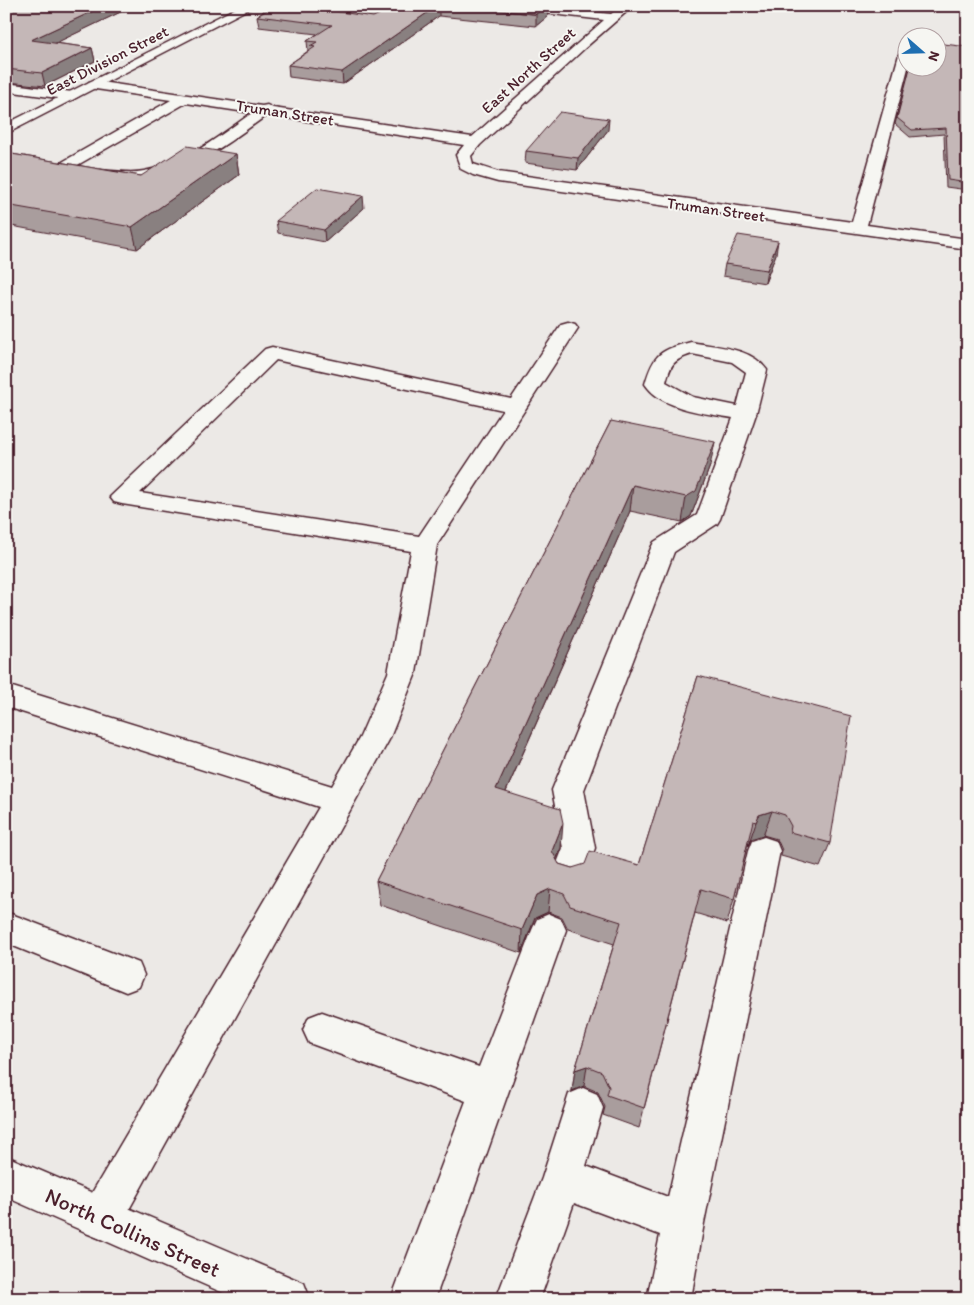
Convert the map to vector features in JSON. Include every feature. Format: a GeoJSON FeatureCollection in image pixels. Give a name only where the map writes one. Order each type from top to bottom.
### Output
{"type":"FeatureCollection","features":[{"type":"Feature","properties":{"kind":"street","name":"East Division Street"},"geometry":{"type":"LineString","coordinates":[[6,130],[249,6]]}},
{"type":"Feature","properties":{"kind":"street"},"geometry":{"type":"LineString","coordinates":[[509,6],[614,18]]}},
{"type":"Feature","properties":{"kind":"street","name":"East North Street"},"geometry":{"type":"LineString","coordinates":[[466,166],[463,155],[475,142],[581,45],[628,6]]}},
{"type":"Feature","properties":{"kind":"street"},"geometry":{"type":"LineString","coordinates":[[858,229],[899,78]]}},
{"type":"Feature","properties":{"kind":"street","name":"Truman Street"},"geometry":{"type":"LineString","coordinates":[[94,85],[475,142]]}},
{"type":"Feature","properties":{"kind":"street"},"geometry":{"type":"LineString","coordinates":[[6,87],[72,96]]}},
{"type":"Feature","properties":{"kind":"street"},"geometry":{"type":"LineString","coordinates":[[62,168],[185,98]]}},
{"type":"Feature","properties":{"kind":"street"},"geometry":{"type":"LineString","coordinates":[[44,165],[120,177],[144,176],[167,170],[198,156],[268,110]]}},
{"type":"Feature","properties":{"kind":"street","name":"Truman Street"},"geometry":{"type":"LineString","coordinates":[[466,166],[498,178],[968,244]]}},
{"type":"Feature","properties":{"kind":"street"},"geometry":{"type":"LineString","coordinates":[[101,1218],[374,740],[402,673],[426,545],[515,406],[568,328]]}},
{"type":"Feature","properties":{"kind":"street"},"geometry":{"type":"LineString","coordinates":[[569,876],[578,848],[568,790],[664,548],[708,519],[722,449],[745,414],[757,370],[738,357],[691,348],[672,354],[661,364],[655,384],[664,392],[679,400],[745,414]]}},
{"type":"Feature","properties":{"kind":"street"},"geometry":{"type":"LineString","coordinates":[[426,545],[122,497],[272,353],[515,406]]}},
{"type":"Feature","properties":{"kind":"street"},"geometry":{"type":"LineString","coordinates":[[6,696],[339,801]]}},
{"type":"Feature","properties":{"kind":"street"},"geometry":{"type":"LineString","coordinates":[[669,1299],[683,1223],[764,851]]}},
{"type":"Feature","properties":{"kind":"street"},"geometry":{"type":"LineString","coordinates":[[6,927],[126,975]]}},
{"type":"Feature","properties":{"kind":"street"},"geometry":{"type":"LineString","coordinates":[[413,1299],[549,930]]}},
{"type":"Feature","properties":{"kind":"street"},"geometry":{"type":"LineString","coordinates":[[322,1030],[489,1090]]}},
{"type":"Feature","properties":{"kind":"street"},"geometry":{"type":"LineString","coordinates":[[518,1299],[562,1178],[583,1108]]}},
{"type":"Feature","properties":{"kind":"street","name":"North Collins Street"},"geometry":{"type":"LineString","coordinates":[[6,1176],[288,1299]]}},
{"type":"Feature","properties":{"kind":"street"},"geometry":{"type":"LineString","coordinates":[[562,1178],[683,1223]]}},
{"type":"Feature","properties":{"kind":"building"},"geometry":{"type":"Polygon","coordinates":[[[6,6],[104,6],[31,40],[92,48],[42,73],[6,69],[6,6]]]}},
{"type":"Feature","properties":{"kind":"building"},"geometry":{"type":"Polygon","coordinates":[[[274,6],[301,6],[373,17],[380,14],[380,11],[364,6],[437,6],[342,72],[288,65],[315,47],[310,46],[317,42],[307,41],[332,25],[257,16],[274,6]]]}},
{"type":"Feature","properties":{"kind":"building"},"geometry":{"type":"Polygon","coordinates":[[[451,6],[482,6],[485,9],[493,9],[497,6],[546,6],[536,14],[451,6]]]}},
{"type":"Feature","properties":{"kind":"building"},"geometry":{"type":"Polygon","coordinates":[[[946,44],[968,47],[968,183],[948,180],[946,128],[912,130],[897,118],[907,78],[946,78],[946,44]]]}},
{"type":"Feature","properties":{"kind":"building"},"geometry":{"type":"Polygon","coordinates":[[[560,112],[609,119],[578,158],[526,151],[560,112]]]}},
{"type":"Feature","properties":{"kind":"building"},"geometry":{"type":"Polygon","coordinates":[[[187,146],[236,154],[132,227],[6,205],[6,153],[141,176],[187,146]]]}},
{"type":"Feature","properties":{"kind":"building"},"geometry":{"type":"Polygon","coordinates":[[[317,188],[363,196],[324,230],[276,221],[317,188]]]}},
{"type":"Feature","properties":{"kind":"building"},"geometry":{"type":"Polygon","coordinates":[[[738,235],[778,241],[767,270],[725,264],[738,235]]]}},
{"type":"Feature","properties":{"kind":"building"},"geometry":{"type":"Polygon","coordinates":[[[611,421],[715,442],[696,491],[686,497],[633,485],[496,789],[560,809],[563,823],[552,851],[559,864],[572,868],[585,864],[590,851],[639,865],[698,676],[851,716],[830,843],[790,832],[791,826],[785,815],[772,811],[759,815],[756,822],[753,821],[734,899],[701,889],[644,1108],[607,1095],[609,1087],[602,1072],[587,1066],[575,1070],[621,922],[570,906],[564,894],[550,889],[537,895],[522,930],[376,881],[611,421]]]}}]}
